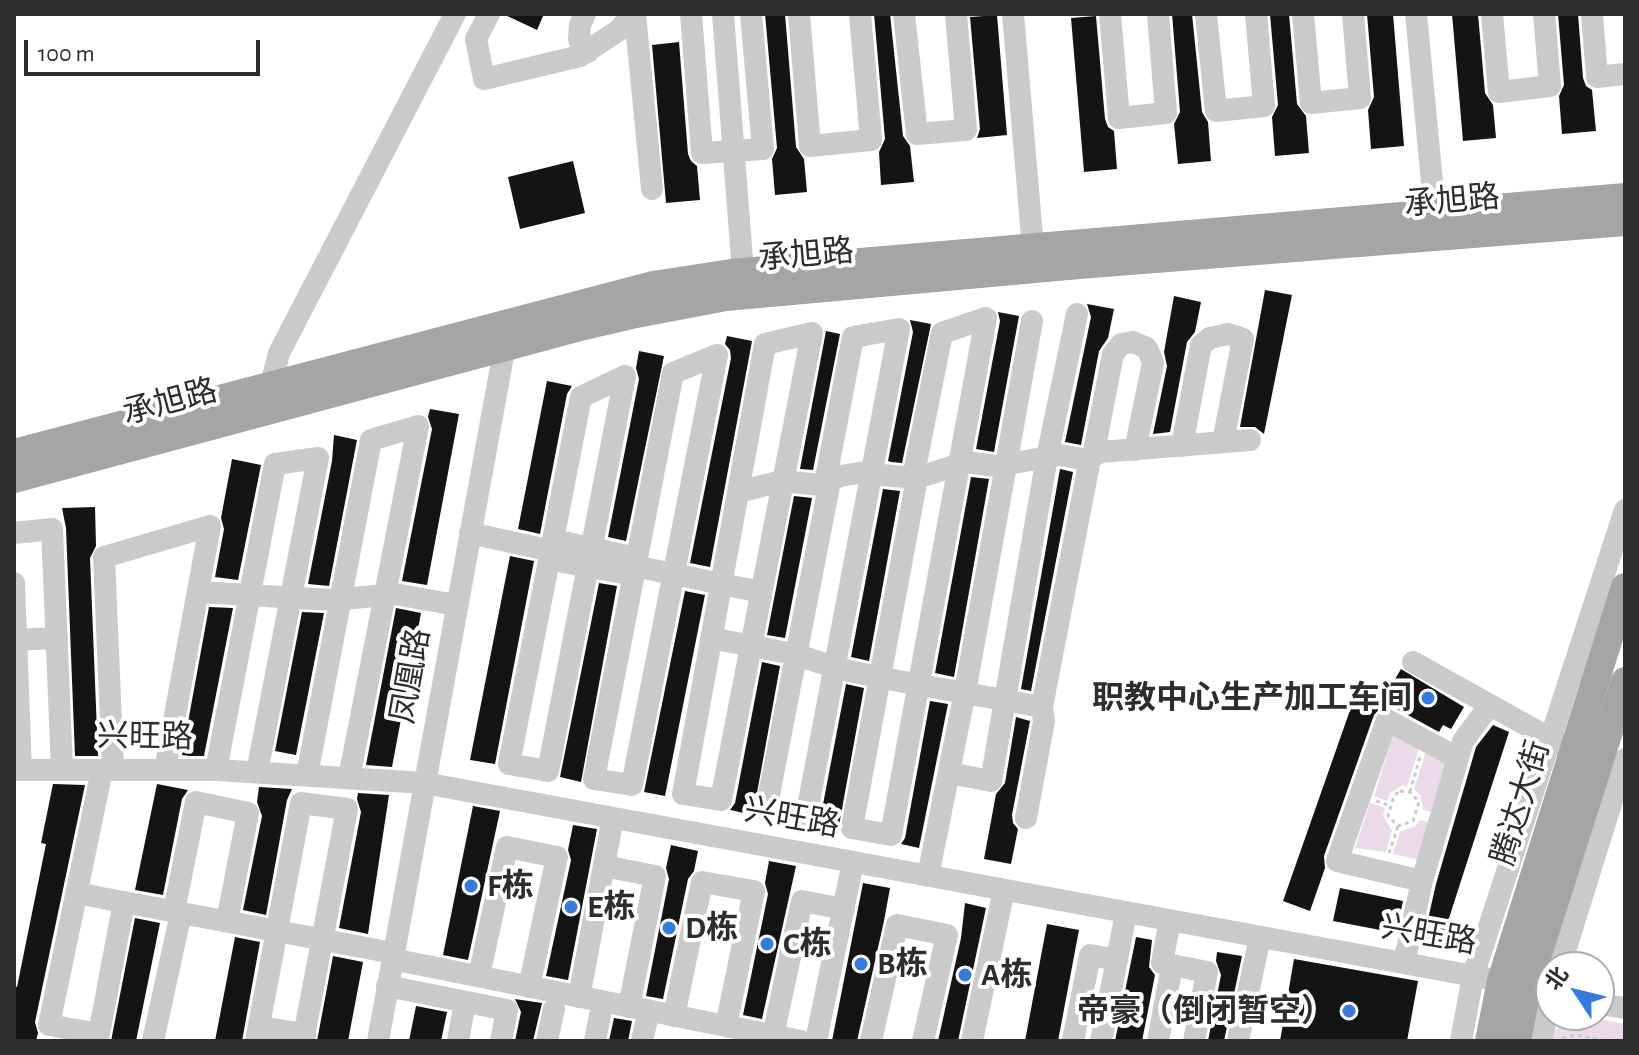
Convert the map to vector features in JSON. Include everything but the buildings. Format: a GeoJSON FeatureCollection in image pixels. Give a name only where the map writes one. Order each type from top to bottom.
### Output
{"type":"FeatureCollection","features":[{"type":"Feature","properties":{"kind":"main road","name":"承旭路"},"geometry":{"type":"LineString","coordinates":[[14,479],[506,336],[653,285],[743,272],[1625,197]]}},
{"type":"Feature","properties":{"kind":"main road","name":"承旭路"},"geometry":{"type":"LineString","coordinates":[[14,453],[271,385],[506,336],[726,297],[1079,265],[1625,222]]}},
{"type":"Feature","properties":{"kind":"main road","name":"腾达大街"},"geometry":{"type":"LineString","coordinates":[[1517,1041],[1521,987],[1562,745],[1625,587]]}},
{"type":"Feature","properties":{"kind":"main road","name":"腾达大街"},"geometry":{"type":"LineString","coordinates":[[1489,1041],[1521,987],[1625,681]]}},
{"type":"Feature","properties":{"kind":"street"},"geometry":{"type":"LineString","coordinates":[[271,385],[279,353],[455,14]]}},
{"type":"Feature","properties":{"kind":"street"},"geometry":{"type":"LineString","coordinates":[[489,14],[476,39],[484,79],[580,56],[619,30],[634,14]]}},
{"type":"Feature","properties":{"kind":"street"},"geometry":{"type":"LineString","coordinates":[[585,14],[579,40],[588,52]]}},
{"type":"Feature","properties":{"kind":"street"},"geometry":{"type":"LineString","coordinates":[[634,14],[652,189]]}},
{"type":"Feature","properties":{"kind":"street"},"geometry":{"type":"LineString","coordinates":[[691,14],[702,153],[763,149],[751,14]]}},
{"type":"Feature","properties":{"kind":"street"},"geometry":{"type":"LineString","coordinates":[[723,14],[743,272]]}},
{"type":"Feature","properties":{"kind":"street"},"geometry":{"type":"LineString","coordinates":[[799,14],[810,146],[871,140],[860,14]]}},
{"type":"Feature","properties":{"kind":"street"},"geometry":{"type":"LineString","coordinates":[[904,14],[917,134],[966,130],[956,14]]}},
{"type":"Feature","properties":{"kind":"street"},"geometry":{"type":"LineString","coordinates":[[1013,14],[1033,248]]}},
{"type":"Feature","properties":{"kind":"street"},"geometry":{"type":"LineString","coordinates":[[1110,14],[1119,118],[1166,113],[1158,14]]}},
{"type":"Feature","properties":{"kind":"street"},"geometry":{"type":"LineString","coordinates":[[1206,14],[1216,111],[1264,106],[1256,14]]}},
{"type":"Feature","properties":{"kind":"street"},"geometry":{"type":"LineString","coordinates":[[1303,14],[1311,103],[1360,98],[1353,14]]}},
{"type":"Feature","properties":{"kind":"street"},"geometry":{"type":"LineString","coordinates":[[1416,14],[1435,213]]}},
{"type":"Feature","properties":{"kind":"street"},"geometry":{"type":"LineString","coordinates":[[1492,14],[1499,92],[1550,86],[1544,14]]}},
{"type":"Feature","properties":{"kind":"street"},"geometry":{"type":"LineString","coordinates":[[1592,14],[1597,77],[1625,74]]}},
{"type":"Feature","properties":{"kind":"street"},"geometry":{"type":"LineString","coordinates":[[949,773],[991,781],[1047,457],[1077,314]]}},
{"type":"Feature","properties":{"kind":"street"},"geometry":{"type":"LineString","coordinates":[[816,1041],[844,909],[852,828],[942,333],[986,318],[891,835],[852,828]]}},
{"type":"Feature","properties":{"kind":"street"},"geometry":{"type":"LineString","coordinates":[[928,876],[965,692],[1032,321]]}},
{"type":"Feature","properties":{"kind":"street"},"geometry":{"type":"LineString","coordinates":[[899,329],[870,474],[806,817],[766,810],[853,337],[899,329]]}},
{"type":"Feature","properties":{"kind":"street"},"geometry":{"type":"LineString","coordinates":[[812,333],[782,481],[721,800],[683,794],[765,344],[812,333]]}},
{"type":"Feature","properties":{"kind":"street"},"geometry":{"type":"LineString","coordinates":[[1182,446],[1201,345],[1210,338],[1228,334],[1243,339],[1223,442]]}},
{"type":"Feature","properties":{"kind":"street","name":"凤凰路"},"geometry":{"type":"LineString","coordinates":[[378,1041],[506,336]]}},
{"type":"Feature","properties":{"kind":"street"},"geometry":{"type":"LineString","coordinates":[[1026,818],[1044,721],[1042,707],[1113,354],[1121,344],[1133,342],[1147,348],[1153,363],[1135,450]]}},
{"type":"Feature","properties":{"kind":"street"},"geometry":{"type":"LineString","coordinates":[[717,355],[632,785],[594,779],[636,566],[673,373],[717,355]]}},
{"type":"Feature","properties":{"kind":"street"},"geometry":{"type":"LineString","coordinates":[[625,376],[548,771],[509,764],[551,551],[581,397],[625,376]]}},
{"type":"Feature","properties":{"kind":"street"},"geometry":{"type":"LineString","coordinates":[[307,775],[371,440],[418,426],[349,778]]}},
{"type":"Feature","properties":{"kind":"street"},"geometry":{"type":"LineString","coordinates":[[738,492],[782,481],[820,485],[840,476],[870,474],[915,478],[966,462],[996,466],[1060,455],[1092,458],[1100,452],[1250,440]]}},
{"type":"Feature","properties":{"kind":"street"},"geometry":{"type":"LineString","coordinates":[[216,770],[275,464],[318,458],[257,772]]}},
{"type":"Feature","properties":{"kind":"street"},"geometry":{"type":"LineString","coordinates":[[1413,662],[1562,745],[1625,510]]}},
{"type":"Feature","properties":{"kind":"street"},"geometry":{"type":"LineString","coordinates":[[124,902],[99,1034],[49,1025],[76,893],[106,774],[104,557],[210,526],[165,769]]}},
{"type":"Feature","properties":{"kind":"street"},"geometry":{"type":"LineString","coordinates":[[14,533],[52,529],[62,769]]}},
{"type":"Feature","properties":{"kind":"street"},"geometry":{"type":"LineString","coordinates":[[470,533],[551,551],[563,562],[591,558],[628,574],[636,566]]}},
{"type":"Feature","properties":{"kind":"street"},"geometry":{"type":"LineString","coordinates":[[636,566],[761,592]]}},
{"type":"Feature","properties":{"kind":"street"},"geometry":{"type":"LineString","coordinates":[[14,583],[18,770]]}},
{"type":"Feature","properties":{"kind":"street"},"geometry":{"type":"LineString","coordinates":[[199,592],[340,599],[395,594],[456,605]]}},
{"type":"Feature","properties":{"kind":"street"},"geometry":{"type":"LineString","coordinates":[[16,640],[57,638]]}},
{"type":"Feature","properties":{"kind":"street"},"geometry":{"type":"LineString","coordinates":[[711,638],[796,655],[880,678],[1042,707]]}},
{"type":"Feature","properties":{"kind":"street"},"geometry":{"type":"LineString","coordinates":[[1404,963],[1422,881],[1463,741],[1489,706]]}},
{"type":"Feature","properties":{"kind":"street"},"geometry":{"type":"LineString","coordinates":[[1422,881],[1337,861],[1387,720],[1458,758]]}},
{"type":"Feature","properties":{"kind":"street"},"geometry":{"type":"LineString","coordinates":[[1565,951],[1625,759]]}},
{"type":"Feature","properties":{"kind":"street","name":"兴旺路"},"geometry":{"type":"LineString","coordinates":[[18,770],[62,769],[106,774],[165,769],[216,770],[424,783],[1521,987]]}},
{"type":"Feature","properties":{"kind":"street"},"geometry":{"type":"LineString","coordinates":[[153,1041],[196,802],[248,813],[227,921]]}},
{"type":"Feature","properties":{"kind":"street"},"geometry":{"type":"LineString","coordinates":[[301,803],[347,809],[322,939],[304,1038],[257,1034],[301,803]]}},
{"type":"Feature","properties":{"kind":"street"},"geometry":{"type":"LineString","coordinates":[[579,997],[613,818]]}},
{"type":"Feature","properties":{"kind":"street"},"geometry":{"type":"LineString","coordinates":[[479,976],[507,847],[557,857],[529,987]]}},
{"type":"Feature","properties":{"kind":"street"},"geometry":{"type":"LineString","coordinates":[[604,866],[655,876],[629,1007]]}},
{"type":"Feature","properties":{"kind":"street"},"geometry":{"type":"LineString","coordinates":[[674,1016],[702,882],[754,891],[726,1026]]}},
{"type":"Feature","properties":{"kind":"street"},"geometry":{"type":"LineString","coordinates":[[972,1041],[1004,890]]}},
{"type":"Feature","properties":{"kind":"street"},"geometry":{"type":"LineString","coordinates":[[76,893],[322,939],[529,987],[801,1041]]}},
{"type":"Feature","properties":{"kind":"street"},"geometry":{"type":"LineString","coordinates":[[773,1036],[802,901],[844,909]]}},
{"type":"Feature","properties":{"kind":"street"},"geometry":{"type":"LineString","coordinates":[[1101,1041],[1126,913]]}},
{"type":"Feature","properties":{"kind":"street"},"geometry":{"type":"LineString","coordinates":[[1170,920],[1162,963],[1207,972],[1194,1041]]}},
{"type":"Feature","properties":{"kind":"street"},"geometry":{"type":"LineString","coordinates":[[871,1041],[897,925],[947,935],[923,1041]]}},
{"type":"Feature","properties":{"kind":"street"},"geometry":{"type":"LineString","coordinates":[[1238,1041],[1260,937]]}},
{"type":"Feature","properties":{"kind":"street"},"geometry":{"type":"LineString","coordinates":[[1073,1041],[1090,955],[1117,960]]}},
{"type":"Feature","properties":{"kind":"street"},"geometry":{"type":"LineString","coordinates":[[1158,1041],[1172,966]]}},
{"type":"Feature","properties":{"kind":"street"},"geometry":{"type":"LineString","coordinates":[[387,986],[507,1010],[501,1041]]}},
{"type":"Feature","properties":{"kind":"street"},"geometry":{"type":"LineString","coordinates":[[1461,1041],[1521,987],[1541,1041]]}},
{"type":"Feature","properties":{"kind":"street"},"geometry":{"type":"LineString","coordinates":[[458,1041],[465,1002]]}},
{"type":"Feature","properties":{"kind":"street"},"geometry":{"type":"LineString","coordinates":[[547,1041],[554,1009]]}},
{"type":"Feature","properties":{"kind":"street"},"geometry":{"type":"LineString","coordinates":[[595,1041],[600,1015]]}},
{"type":"Feature","properties":{"kind":"path"},"geometry":{"type":"LineString","coordinates":[[1410,792],[1425,740]]}},
{"type":"Feature","properties":{"kind":"path"},"geometry":{"type":"LineString","coordinates":[[1400,791],[1410,792],[1419,802],[1413,821],[1398,826],[1388,816],[1394,796],[1400,791]]}},
{"type":"Feature","properties":{"kind":"path"},"geometry":{"type":"LineString","coordinates":[[1383,872],[1398,826]]}},
{"type":"Feature","properties":{"kind":"path"},"geometry":{"type":"LineString","coordinates":[[1557,1041],[1576,1035],[1609,1041]]}},
{"type":"Feature","properties":{"kind":"shaded area"},"geometry":{"type":"Polygon","coordinates":[[[1393,735],[1419,748],[1407,787],[1403,785],[1390,793],[1387,801],[1374,796],[1393,735]]]}},
{"type":"Feature","properties":{"kind":"shaded area"},"geometry":{"type":"Polygon","coordinates":[[[1426,751],[1450,764],[1435,813],[1423,810],[1421,796],[1414,789],[1426,751]]]}},
{"type":"Feature","properties":{"kind":"shaded area"},"geometry":{"type":"Polygon","coordinates":[[[1370,803],[1385,808],[1383,816],[1392,830],[1386,852],[1355,848],[1370,803]]]}},
{"type":"Feature","properties":{"kind":"shaded area"},"geometry":{"type":"Polygon","coordinates":[[[1420,820],[1431,823],[1419,860],[1393,854],[1400,832],[1415,826],[1420,820]]]}},
{"type":"Feature","properties":{"kind":"shaded area"},"geometry":{"type":"Polygon","coordinates":[[[1615,1022],[1625,1024],[1625,1041],[1549,1041],[1550,1034],[1554,1031],[1615,1031],[1615,1022]]]}},
{"type":"Feature","properties":{"kind":"place","name":"职教中心生产加工车间"},"geometry":{"type":"Point","coordinates":[1428,698]}},
{"type":"Feature","properties":{"kind":"place","name":"F栋"},"geometry":{"type":"Point","coordinates":[471,886]}},
{"type":"Feature","properties":{"kind":"place","name":"E栋"},"geometry":{"type":"Point","coordinates":[571,907]}},
{"type":"Feature","properties":{"kind":"place","name":"D栋"},"geometry":{"type":"Point","coordinates":[669,928]}},
{"type":"Feature","properties":{"kind":"place","name":"C栋"},"geometry":{"type":"Point","coordinates":[767,944]}},
{"type":"Feature","properties":{"kind":"place","name":"B栋"},"geometry":{"type":"Point","coordinates":[861,964]}},
{"type":"Feature","properties":{"kind":"place","name":"A栋"},"geometry":{"type":"Point","coordinates":[965,975]}},
{"type":"Feature","properties":{"kind":"place","name":"帝豪（倒闭暂空）"},"geometry":{"type":"Point","coordinates":[1349,1011]}}]}
